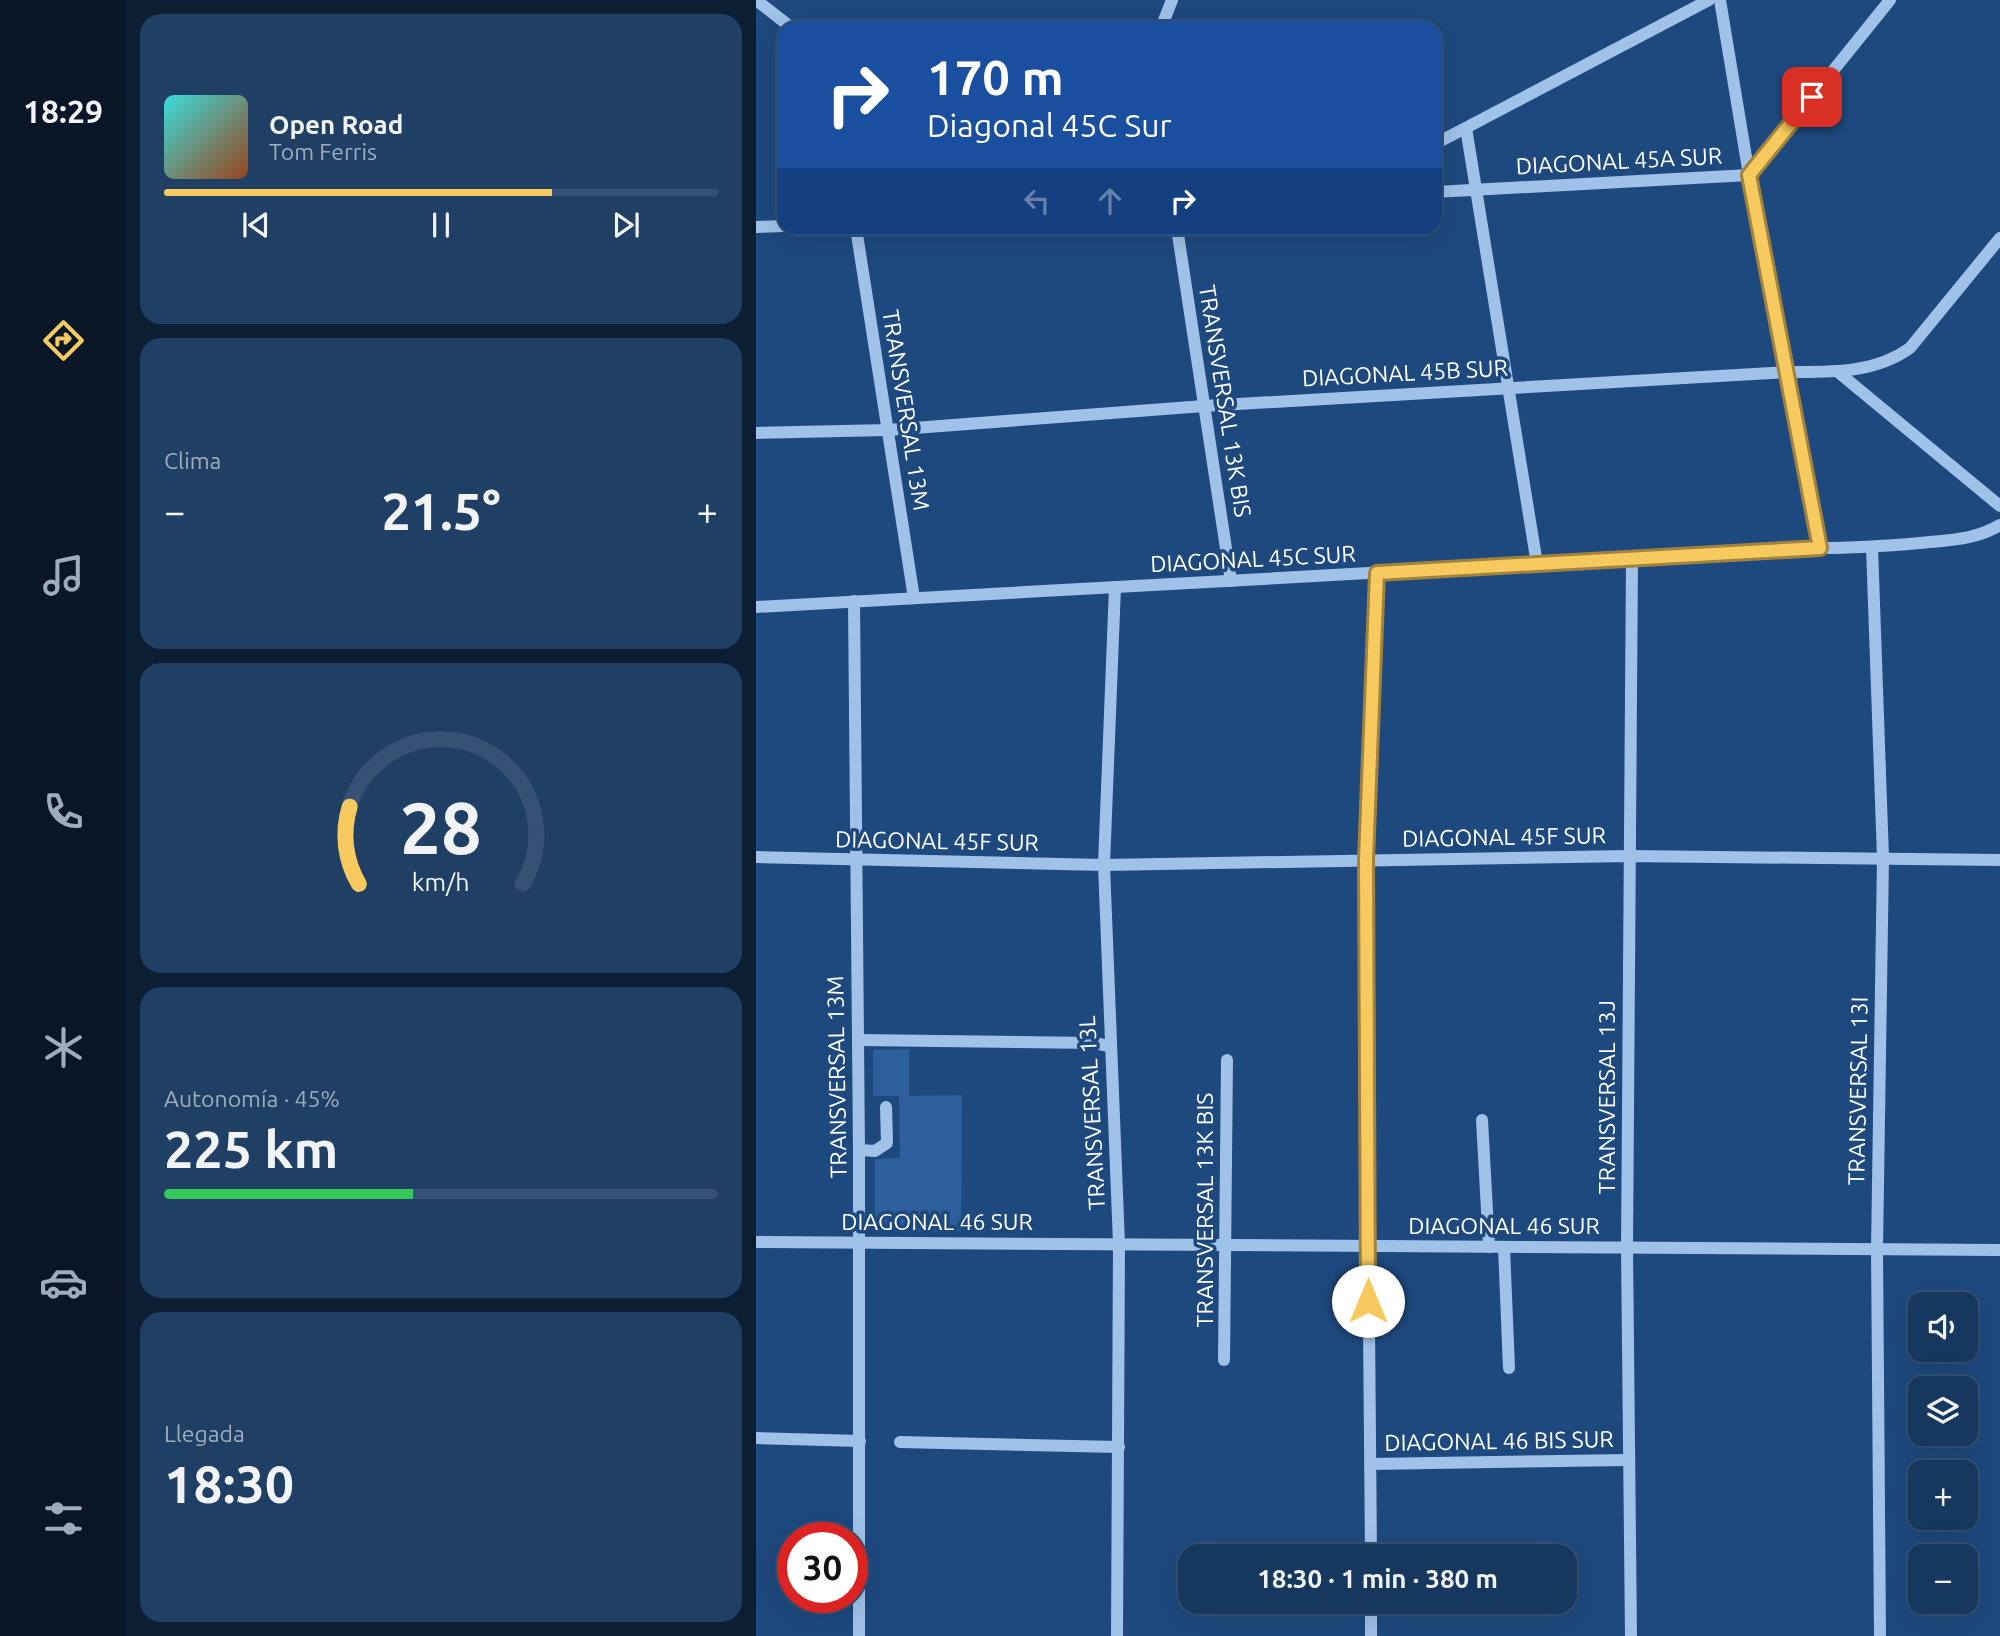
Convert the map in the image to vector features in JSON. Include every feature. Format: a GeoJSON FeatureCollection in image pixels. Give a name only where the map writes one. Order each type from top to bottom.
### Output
{"type":"FeatureCollection","features":[{"type":"Feature","properties":{"kind":"street"},"geometry":{"type":"LineString","coordinates":[[756,0],[783,21]]}},
{"type":"Feature","properties":{"kind":"street"},"geometry":{"type":"LineString","coordinates":[[1164,21],[1172,0]]}},
{"type":"Feature","properties":{"kind":"street"},"geometry":{"type":"LineString","coordinates":[[1442,140],[1709,0]]}},
{"type":"Feature","properties":{"kind":"street"},"geometry":{"type":"LineString","coordinates":[[1720,0],[1749,175],[1820,548]]}},
{"type":"Feature","properties":{"kind":"street","name":"DIAGONAL 45A SUR"},"geometry":{"type":"LineString","coordinates":[[1442,192],[1749,175],[1890,0]]}},
{"type":"Feature","properties":{"kind":"street"},"geometry":{"type":"LineString","coordinates":[[1466,128],[1537,564]]}},
{"type":"Feature","properties":{"kind":"street"},"geometry":{"type":"LineString","coordinates":[[756,227],[777,226]]}},
{"type":"Feature","properties":{"kind":"street","name":"TRANSVERSAL 13M"},"geometry":{"type":"LineString","coordinates":[[857,235],[914,598]]}},
{"type":"Feature","properties":{"kind":"street","name":"TRANSVERSAL 13K BIS"},"geometry":{"type":"LineString","coordinates":[[1178,235],[1231,581]]}},
{"type":"Feature","properties":{"kind":"street","name":"DIAGONAL 45B SUR"},"geometry":{"type":"LineString","coordinates":[[756,433],[888,430],[1508,387],[1787,372],[1838,372],[1881,363],[1910,348],[2000,238]]}},
{"type":"Feature","properties":{"kind":"street"},"geometry":{"type":"LineString","coordinates":[[1838,372],[2000,506]]}},
{"type":"Feature","properties":{"kind":"street","name":"DIAGONAL 45C SUR"},"geometry":{"type":"LineString","coordinates":[[756,607],[1872,547],[1963,540],[2000,525]]}},
{"type":"Feature","properties":{"kind":"street","name":"TRANSVERSAL 13I"},"geometry":{"type":"LineString","coordinates":[[1872,547],[1883,858],[1877,1249],[1880,1636]]}},
{"type":"Feature","properties":{"kind":"street","name":"TRANSVERSAL 13J"},"geometry":{"type":"LineString","coordinates":[[1631,1636],[1627,1248],[1632,559]]}},
{"type":"Feature","properties":{"kind":"street"},"geometry":{"type":"LineString","coordinates":[[1371,1544],[1366,860],[1377,573]]}},
{"type":"Feature","properties":{"kind":"street","name":"TRANSVERSAL 13L"},"geometry":{"type":"LineString","coordinates":[[1115,587],[1104,865],[1109,1045],[1119,1244],[1117,1636]]}},
{"type":"Feature","properties":{"kind":"street","name":"TRANSVERSAL 13M"},"geometry":{"type":"LineString","coordinates":[[855,601],[859,1636]]}},
{"type":"Feature","properties":{"kind":"street","name":"DIAGONAL 45F SUR"},"geometry":{"type":"LineString","coordinates":[[756,857],[1104,865],[1629,856],[2000,860]]}},
{"type":"Feature","properties":{"kind":"street"},"geometry":{"type":"LineString","coordinates":[[858,1040],[1109,1045]]}},
{"type":"Feature","properties":{"kind":"street","name":"TRANSVERSAL 13K BIS"},"geometry":{"type":"LineString","coordinates":[[1224,1360],[1227,1060]]}},
{"type":"Feature","properties":{"kind":"street"},"geometry":{"type":"LineString","coordinates":[[859,1150],[875,1151],[887,1143],[887,1107]]}},
{"type":"Feature","properties":{"kind":"street"},"geometry":{"type":"LineString","coordinates":[[1482,1120],[1489,1247]]}},
{"type":"Feature","properties":{"kind":"street","name":"DIAGONAL 46 SUR"},"geometry":{"type":"LineString","coordinates":[[756,1242],[2000,1250]]}},
{"type":"Feature","properties":{"kind":"street"},"geometry":{"type":"LineString","coordinates":[[1504,1247],[1509,1368]]}},
{"type":"Feature","properties":{"kind":"street"},"geometry":{"type":"LineString","coordinates":[[756,1438],[860,1441]]}},
{"type":"Feature","properties":{"kind":"street"},"geometry":{"type":"LineString","coordinates":[[900,1442],[1119,1447]]}},
{"type":"Feature","properties":{"kind":"street","name":"DIAGONAL 46 BIS SUR"},"geometry":{"type":"LineString","coordinates":[[1370,1464],[1628,1460]]}},
{"type":"Feature","properties":{"kind":"street"},"geometry":{"type":"LineString","coordinates":[[1371,1614],[1371,1636]]}},
{"type":"Feature","properties":{"kind":"building"},"geometry":{"type":"Polygon","coordinates":[[[909,1049],[909,1096],[962,1095],[961,1231],[875,1232],[875,1159],[900,1158],[899,1096],[873,1096],[873,1050],[909,1049]]]}},
{"type":"Feature","properties":{"kind":"route"},"geometry":{"type":"LineString","coordinates":[[1368,1301],[1366,860],[1377,573],[1820,548],[1749,175],[1812,97]]}}]}
